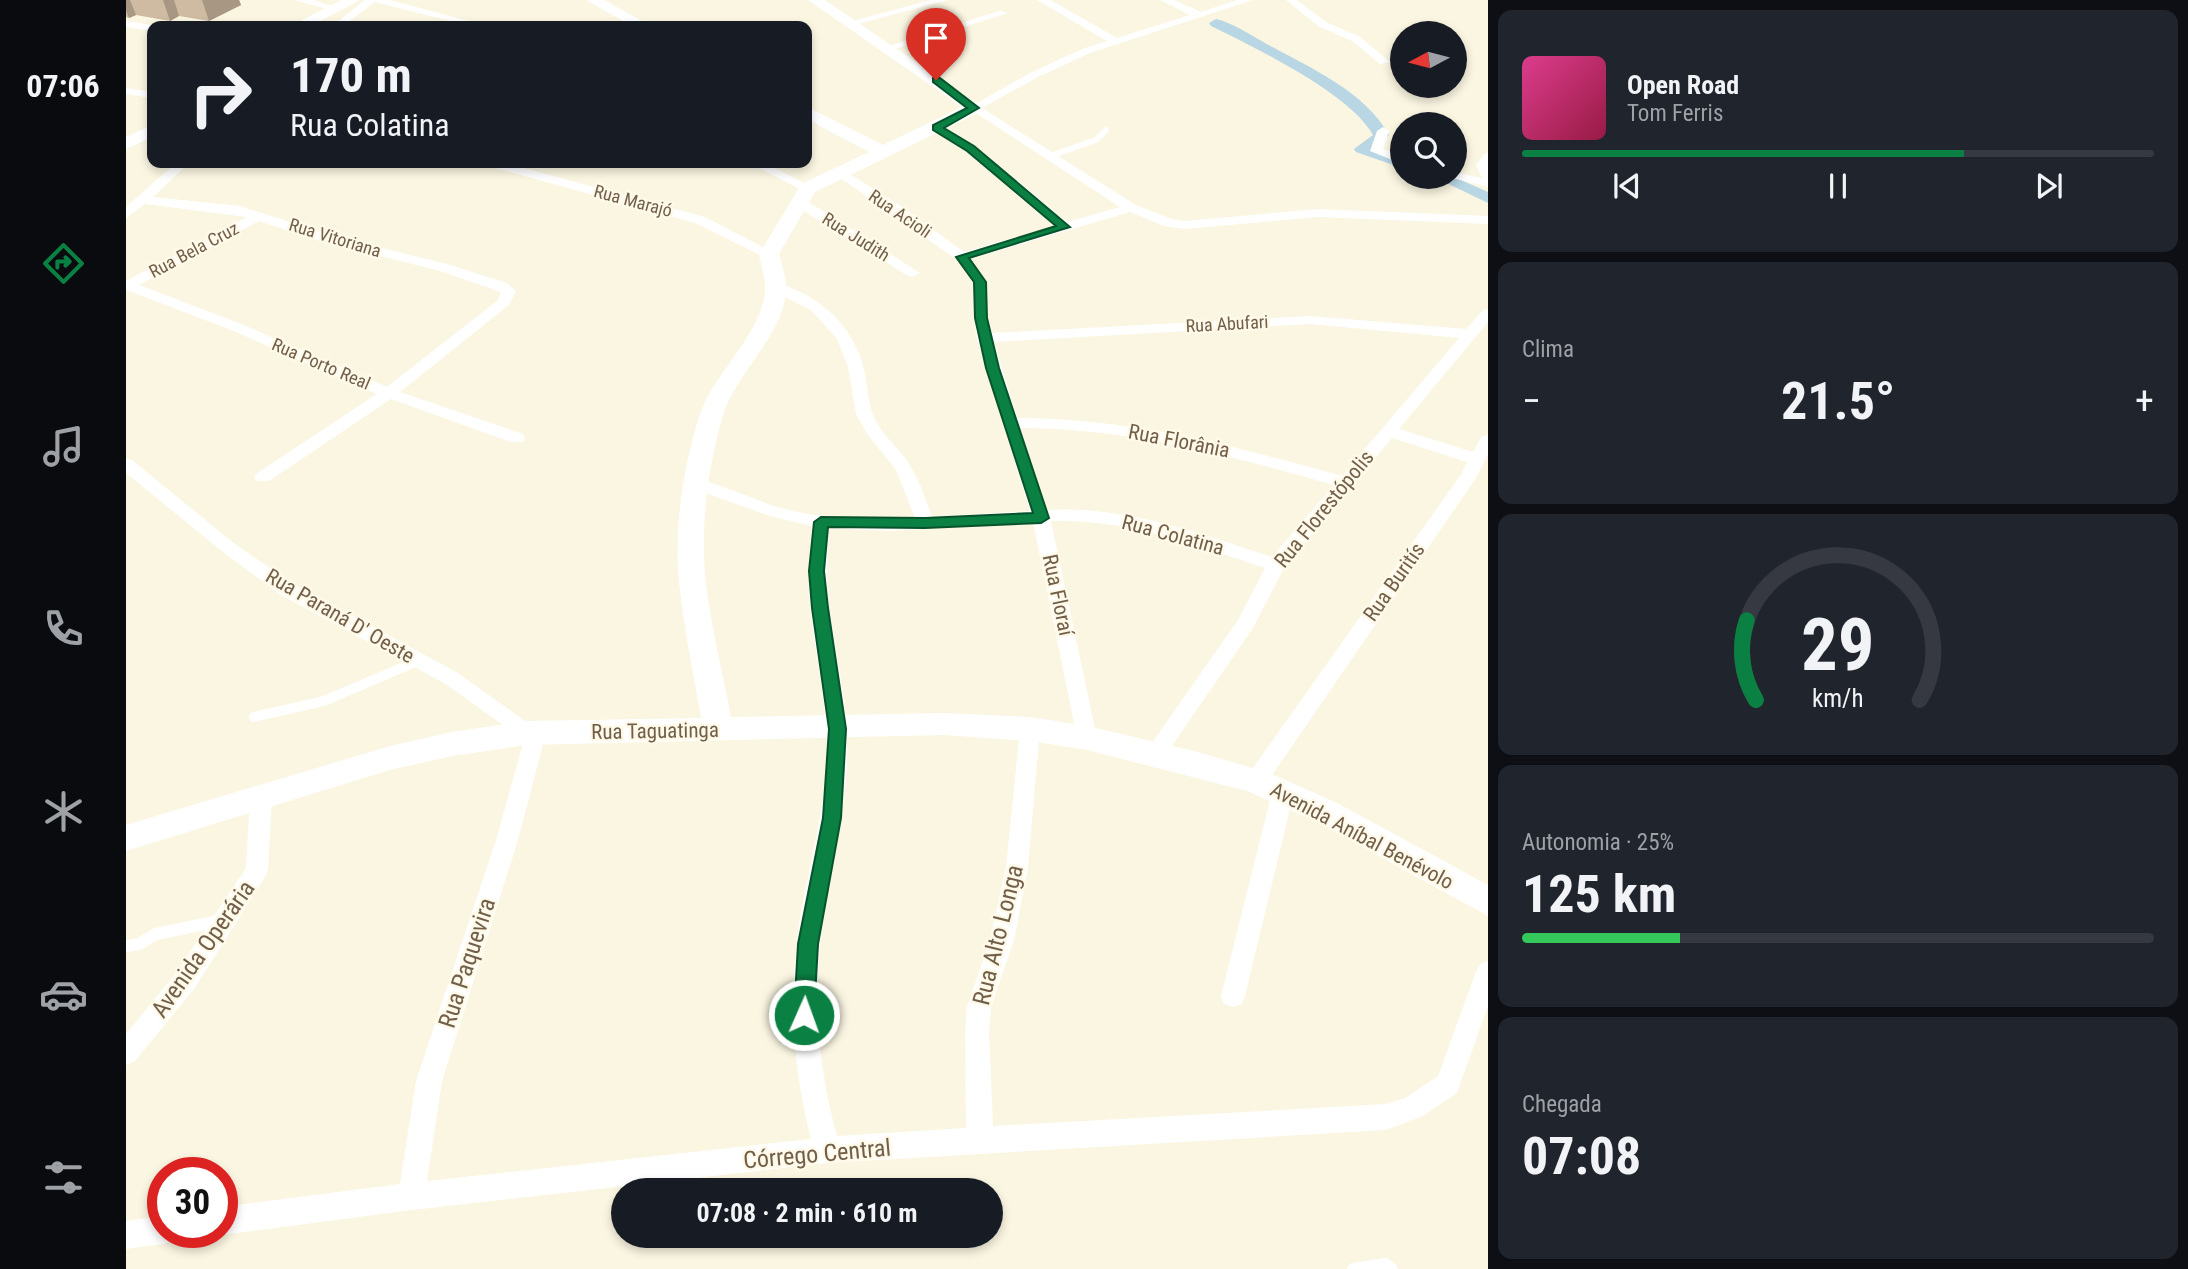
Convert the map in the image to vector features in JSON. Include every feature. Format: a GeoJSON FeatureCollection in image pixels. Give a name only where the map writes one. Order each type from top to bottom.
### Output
{"type":"FeatureCollection","features":[{"type":"Feature","properties":{"kind":"street"},"geometry":{"type":"LineString","coordinates":[[299,0],[334,8]]}},
{"type":"Feature","properties":{"kind":"street"},"geometry":{"type":"LineString","coordinates":[[309,21],[353,0]]}},
{"type":"Feature","properties":{"kind":"street"},"geometry":{"type":"LineString","coordinates":[[344,21],[372,0]]}},
{"type":"Feature","properties":{"kind":"street"},"geometry":{"type":"LineString","coordinates":[[378,0],[462,21]]}},
{"type":"Feature","properties":{"kind":"street"},"geometry":{"type":"LineString","coordinates":[[593,0],[633,21]]}},
{"type":"Feature","properties":{"kind":"street"},"geometry":{"type":"LineString","coordinates":[[814,0],[974,108],[1131,208],[1169,223],[1185,225],[1318,213],[1488,219]]}},
{"type":"Feature","properties":{"kind":"street"},"geometry":{"type":"LineString","coordinates":[[850,23],[943,0]]}},
{"type":"Feature","properties":{"kind":"street"},"geometry":{"type":"LineString","coordinates":[[1042,0],[1115,41]]}},
{"type":"Feature","properties":{"kind":"street"},"geometry":{"type":"LineString","coordinates":[[1165,0],[1200,15]]}},
{"type":"Feature","properties":{"kind":"street"},"geometry":{"type":"LineString","coordinates":[[1291,0],[1322,24],[1367,46],[1384,62]]}},
{"type":"Feature","properties":{"kind":"street"},"geometry":{"type":"LineString","coordinates":[[718,730],[693,590],[691,549],[697,484],[711,415],[726,384],[768,318],[776,287],[769,254],[804,195],[838,172],[937,128],[1049,68],[1115,41],[1237,1]]}},
{"type":"Feature","properties":{"kind":"street"},"geometry":{"type":"LineString","coordinates":[[888,48],[1003,13]]}},
{"type":"Feature","properties":{"kind":"street"},"geometry":{"type":"LineString","coordinates":[[126,24],[147,27]]}},
{"type":"Feature","properties":{"kind":"street"},"geometry":{"type":"LineString","coordinates":[[126,91],[147,95]]}},
{"type":"Feature","properties":{"kind":"street"},"geometry":{"type":"LineString","coordinates":[[812,115],[883,152]]}},
{"type":"Feature","properties":{"kind":"street"},"geometry":{"type":"LineString","coordinates":[[937,128],[970,149],[1064,227]]}},
{"type":"Feature","properties":{"kind":"street"},"geometry":{"type":"LineString","coordinates":[[1383,131],[1376,151],[1390,156]]}},
{"type":"Feature","properties":{"kind":"street"},"geometry":{"type":"LineString","coordinates":[[126,144],[147,135]]}},
{"type":"Feature","properties":{"kind":"street"},"geometry":{"type":"LineString","coordinates":[[1467,178],[1488,181],[1482,165],[1488,157]]}},
{"type":"Feature","properties":{"kind":"street"},"geometry":{"type":"LineString","coordinates":[[126,214],[178,168]]}},
{"type":"Feature","properties":{"kind":"street","name":"Rua Marajó"},"geometry":{"type":"LineString","coordinates":[[510,168],[700,220],[769,254]]}},
{"type":"Feature","properties":{"kind":"street","name":"Rua Judith"},"geometry":{"type":"LineString","coordinates":[[764,168],[913,273]]}},
{"type":"Feature","properties":{"kind":"street","name":"Rua Acioli"},"geometry":{"type":"LineString","coordinates":[[838,172],[900,211],[962,257]]}},
{"type":"Feature","properties":{"kind":"street","name":"Rua Vitoriana"},"geometry":{"type":"LineString","coordinates":[[144,200],[220,207],[260,215],[328,239],[442,267],[502,286],[509,291],[504,302],[388,393]]}},
{"type":"Feature","properties":{"kind":"street"},"geometry":{"type":"LineString","coordinates":[[962,257],[1131,208]]}},
{"type":"Feature","properties":{"kind":"street","name":"Rua Bela Cruz"},"geometry":{"type":"LineString","coordinates":[[126,285],[260,215]]}},
{"type":"Feature","properties":{"kind":"street","name":"Rua Floraí"},"geometry":{"type":"LineString","coordinates":[[962,257],[980,282],[981,318],[985,338],[1041,518],[1087,738]]}},
{"type":"Feature","properties":{"kind":"street","name":"Rua Porto Real"},"geometry":{"type":"LineString","coordinates":[[126,285],[234,326],[388,393],[517,438]]}},
{"type":"Feature","properties":{"kind":"street"},"geometry":{"type":"LineString","coordinates":[[776,287],[801,295],[821,309],[845,340],[856,368],[862,407],[868,421],[902,465],[925,523]]}},
{"type":"Feature","properties":{"kind":"street","name":"Rua Abufari"},"geometry":{"type":"LineString","coordinates":[[985,338],[1311,320],[1480,326]]}},
{"type":"Feature","properties":{"kind":"street","name":"Rua Florestópolis"},"geometry":{"type":"LineString","coordinates":[[1156,753],[1246,623],[1276,565],[1387,431],[1480,326]]}},
{"type":"Feature","properties":{"kind":"street"},"geometry":{"type":"LineString","coordinates":[[263,477],[388,393]]}},
{"type":"Feature","properties":{"kind":"street","name":"Rua Florânia"},"geometry":{"type":"LineString","coordinates":[[1011,423],[1045,422],[1145,432],[1236,452],[1344,482]]}},
{"type":"Feature","properties":{"kind":"street","name":"Rua Buritís"},"geometry":{"type":"LineString","coordinates":[[1269,787],[1483,453],[1387,431]]}},
{"type":"Feature","properties":{"kind":"street","name":"Rua Paraná D' Oeste"},"geometry":{"type":"LineString","coordinates":[[126,464],[229,548],[288,590],[451,678],[531,733]]}},
{"type":"Feature","properties":{"kind":"street","name":"Rua Colatina"},"geometry":{"type":"LineString","coordinates":[[697,484],[757,507],[821,522],[925,523],[1087,515],[1157,526],[1276,565]]}},
{"type":"Feature","properties":{"kind":"street"},"geometry":{"type":"LineString","coordinates":[[821,522],[817,571],[837,729],[832,818],[808,944],[804,1015],[817,1116],[827,1150]]}},
{"type":"Feature","properties":{"kind":"street","name":"Rua Taguatinga"},"geometry":{"type":"LineString","coordinates":[[126,838],[402,755],[452,744],[531,733],[837,729],[944,724],[1030,729],[1087,738],[1194,763]]}},
{"type":"Feature","properties":{"kind":"street","name":"Rua Alto Longa"},"geometry":{"type":"LineString","coordinates":[[980,1142],[977,1071],[979,1007],[1002,940],[1017,867],[1030,729]]}},
{"type":"Feature","properties":{"kind":"street","name":"Rua Paquevira"},"geometry":{"type":"LineString","coordinates":[[412,1196],[429,1081],[507,840],[531,733]]}},
{"type":"Feature","properties":{"kind":"street","name":"Avenida Aníbal Benévolo"},"geometry":{"type":"LineString","coordinates":[[1194,763],[1269,787],[1328,813],[1488,902]]}},
{"type":"Feature","properties":{"kind":"street"},"geometry":{"type":"LineString","coordinates":[[1233,996],[1269,787]]}},
{"type":"Feature","properties":{"kind":"street","name":"Avenida Operária"},"geometry":{"type":"LineString","coordinates":[[126,1052],[185,981],[228,919],[257,870],[261,796]]}},
{"type":"Feature","properties":{"kind":"street","name":"Córrego Central"},"geometry":{"type":"LineString","coordinates":[[238,1220],[412,1196],[827,1150],[1386,1117],[1412,1108],[1448,1084],[1488,972]]}},
{"type":"Feature","properties":{"kind":"street"},"geometry":{"type":"LineString","coordinates":[[126,1235],[147,1232]]}},
{"type":"Feature","properties":{"kind":"lane"},"geometry":{"type":"LineString","coordinates":[[1050,156],[1096,140],[1106,130]]}},
{"type":"Feature","properties":{"kind":"lane"},"geometry":{"type":"LineString","coordinates":[[254,717],[324,701],[418,661]]}},
{"type":"Feature","properties":{"kind":"lane"},"geometry":{"type":"LineString","coordinates":[[126,946],[139,944],[156,934],[228,919]]}},
{"type":"Feature","properties":{"kind":"lane"},"geometry":{"type":"LineString","coordinates":[[1353,1269],[1385,1264],[1392,1269]]}},
{"type":"Feature","properties":{"kind":"waterway"},"geometry":{"type":"LineString","coordinates":[[1216,23],[1308,73],[1358,107],[1374,122],[1381,135],[1374,143],[1362,149],[1390,159]]}},
{"type":"Feature","properties":{"kind":"waterway"},"geometry":{"type":"LineString","coordinates":[[1467,188],[1488,198]]}},
{"type":"Feature","properties":{"kind":"route"},"geometry":{"type":"LineString","coordinates":[[804,1015],[808,944],[832,818],[837,729],[817,571],[821,522],[925,523],[1041,518],[993,368],[981,318],[980,282],[973,268],[962,257],[1064,227],[970,149],[937,128],[974,108],[936,80]]}}]}
